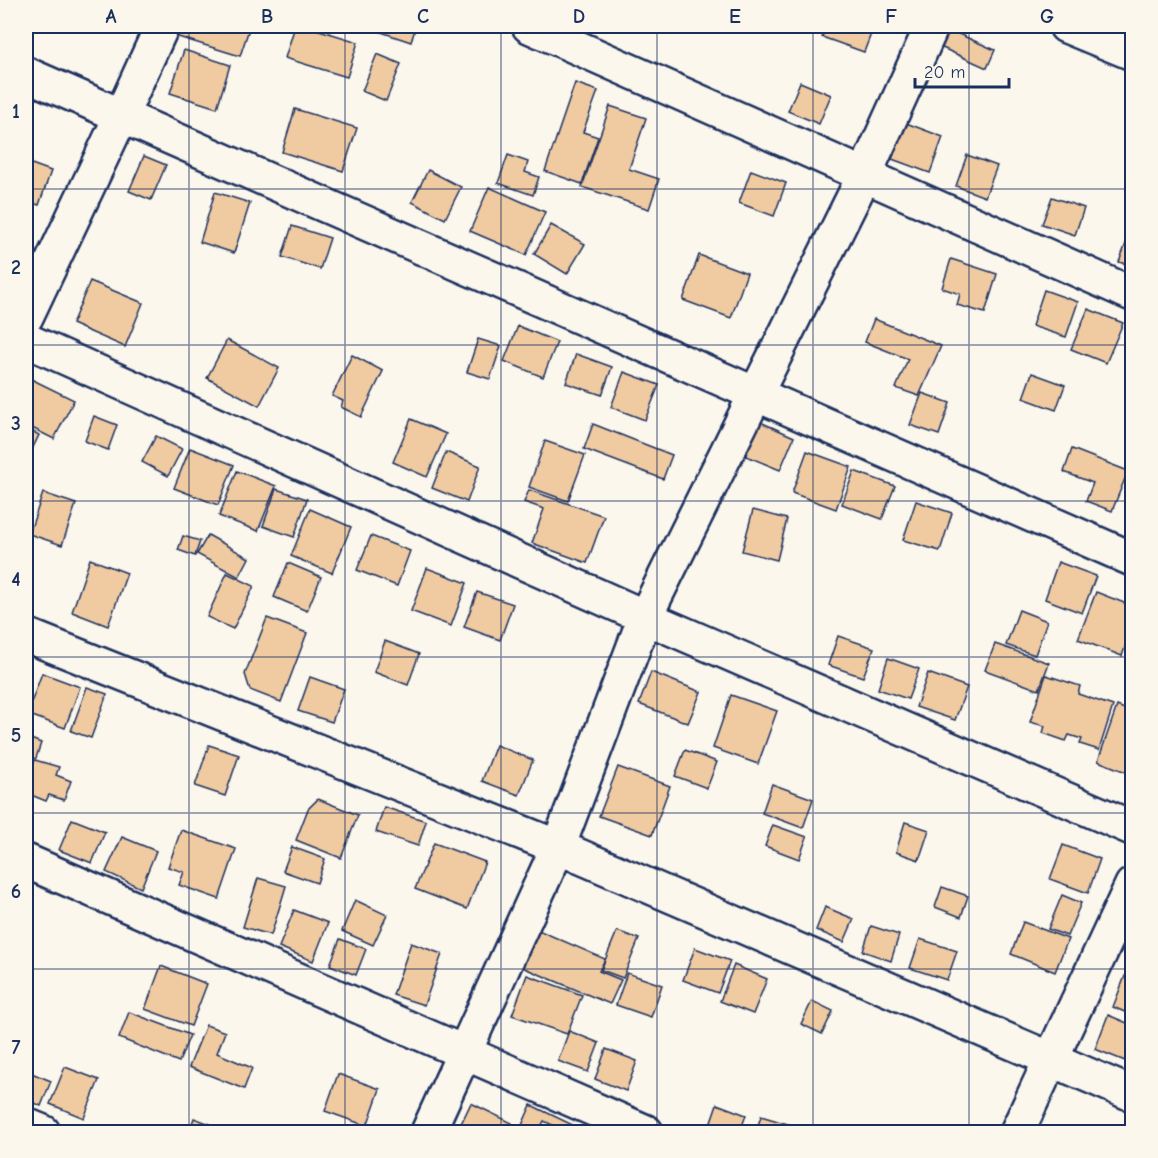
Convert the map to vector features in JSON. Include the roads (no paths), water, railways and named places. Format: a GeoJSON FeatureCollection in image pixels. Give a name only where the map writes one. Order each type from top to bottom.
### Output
{"type":"FeatureCollection","features":[{"type":"Feature","properties":{"kind":"street"},"geometry":{"type":"LineString","coordinates":[[26,317],[162,26]]}},
{"type":"Feature","properties":{"kind":"street"},"geometry":{"type":"LineString","coordinates":[[529,26],[1132,294]]}},
{"type":"Feature","properties":{"kind":"street"},"geometry":{"type":"LineString","coordinates":[[428,1132],[558,847],[645,616],[866,174],[932,26]]}},
{"type":"Feature","properties":{"kind":"street"},"geometry":{"type":"LineString","coordinates":[[1066,26],[1132,54]]}},
{"type":"Feature","properties":{"kind":"street"},"geometry":{"type":"LineString","coordinates":[[26,74],[1132,560]]}},
{"type":"Feature","properties":{"kind":"street"},"geometry":{"type":"LineString","coordinates":[[26,340],[645,616],[1132,828]]}},
{"type":"Feature","properties":{"kind":"street"},"geometry":{"type":"LineString","coordinates":[[26,635],[558,847],[1132,1094]]}},
{"type":"Feature","properties":{"kind":"street"},"geometry":{"type":"LineString","coordinates":[[26,861],[646,1132]]}},
{"type":"Feature","properties":{"kind":"street"},"geometry":{"type":"LineString","coordinates":[[1017,1132],[1132,885]]}},
{"type":"Feature","properties":{"kind":"street"},"geometry":{"type":"LineString","coordinates":[[26,1125],[43,1132]]}}]}
